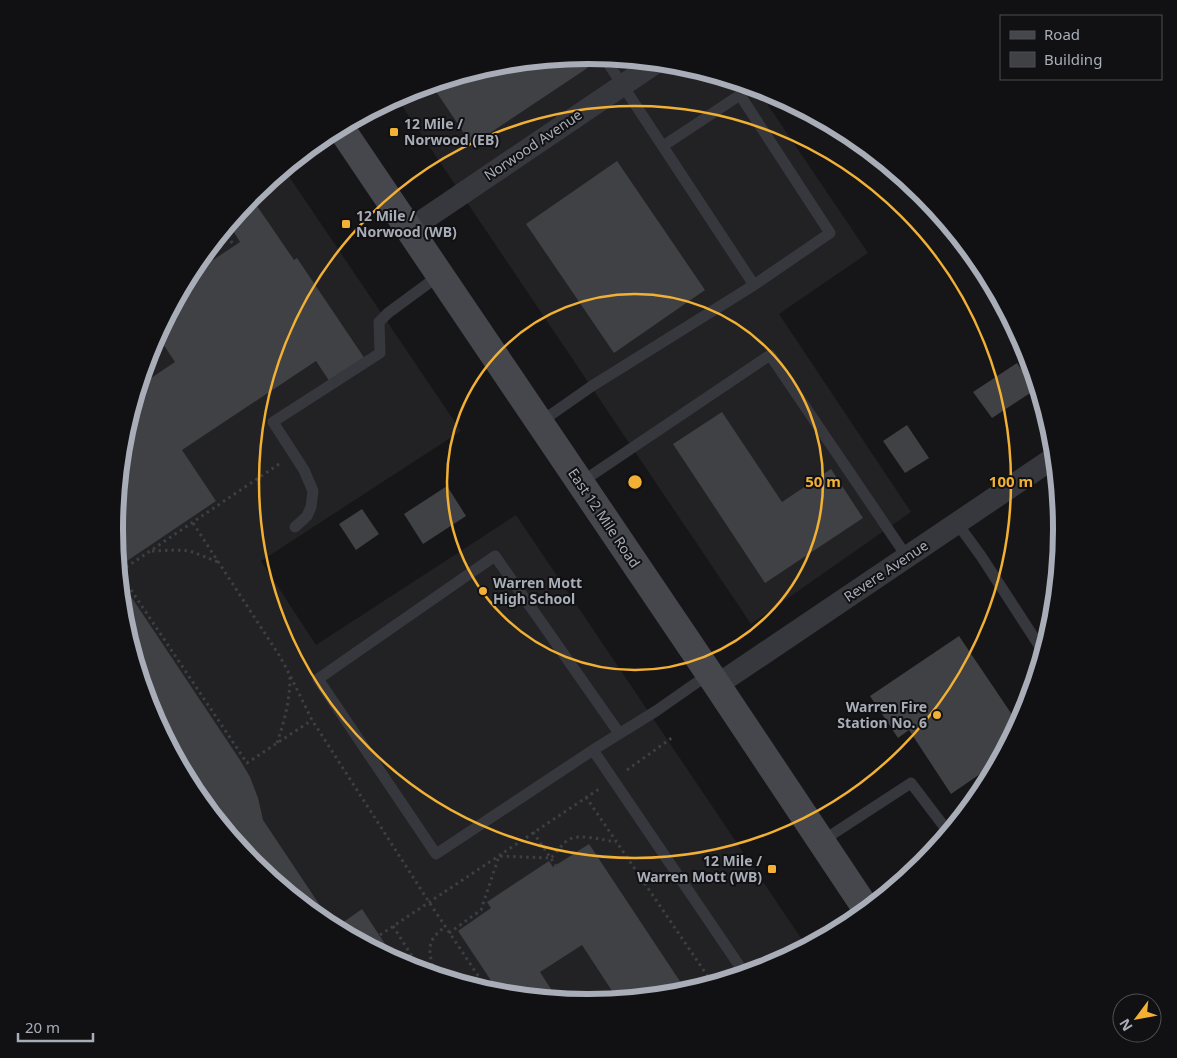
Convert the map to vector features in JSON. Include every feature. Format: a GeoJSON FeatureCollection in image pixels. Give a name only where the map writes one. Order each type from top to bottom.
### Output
{"type":"FeatureCollection","features":[{"type":"Feature","properties":{"kind":"main road","name":"East 12 Mile Road"},"geometry":{"type":"LineString","coordinates":[[344,133],[863,904]]}},
{"type":"Feature","properties":{"kind":"street","name":"Norwood Avenue"},"geometry":{"type":"LineString","coordinates":[[410,229],[648,68]]}},
{"type":"Feature","properties":{"kind":"street","name":"Revere Avenue"},"geometry":{"type":"LineString","coordinates":[[713,680],[907,557],[1049,460]]}},
{"type":"Feature","properties":{"kind":"lane"},"geometry":{"type":"LineString","coordinates":[[610,65],[754,285]]}},
{"type":"Feature","properties":{"kind":"lane"},"geometry":{"type":"LineString","coordinates":[[539,423],[592,386],[754,285],[830,233],[740,95],[664,146]]}},
{"type":"Feature","properties":{"kind":"lane"},"geometry":{"type":"LineString","coordinates":[[295,527],[307,516],[311,507],[312,491],[304,470],[274,422],[380,352],[379,322],[388,313],[440,274]]}},
{"type":"Feature","properties":{"kind":"lane"},"geometry":{"type":"LineString","coordinates":[[580,483],[770,355],[907,557]]}},
{"type":"Feature","properties":{"kind":"lane"},"geometry":{"type":"LineString","coordinates":[[957,523],[981,556],[1039,645]]}},
{"type":"Feature","properties":{"kind":"lane"},"geometry":{"type":"LineString","coordinates":[[619,733],[495,556],[318,679],[436,854],[619,733],[713,680]]}},
{"type":"Feature","properties":{"kind":"lane"},"geometry":{"type":"LineString","coordinates":[[593,750],[742,968]]}},
{"type":"Feature","properties":{"kind":"lane"},"geometry":{"type":"LineString","coordinates":[[822,841],[911,783],[945,827]]}},
{"type":"Feature","properties":{"kind":"path"},"geometry":{"type":"LineString","coordinates":[[228,236],[234,246]]}},
{"type":"Feature","properties":{"kind":"path"},"geometry":{"type":"LineString","coordinates":[[125,568],[294,454]]}},
{"type":"Feature","properties":{"kind":"path"},"geometry":{"type":"LineString","coordinates":[[193,523],[279,655],[312,720],[482,981]]}},
{"type":"Feature","properties":{"kind":"path"},"geometry":{"type":"LineString","coordinates":[[151,551],[190,551],[219,562]]}},
{"type":"Feature","properties":{"kind":"path"},"geometry":{"type":"LineString","coordinates":[[126,583],[247,763],[312,720]]}},
{"type":"Feature","properties":{"kind":"path"},"geometry":{"type":"LineString","coordinates":[[277,743],[288,707],[290,674]]}},
{"type":"Feature","properties":{"kind":"path"},"geometry":{"type":"LineString","coordinates":[[380,935],[673,737]]}},
{"type":"Feature","properties":{"kind":"path"},"geometry":{"type":"LineString","coordinates":[[586,797],[709,978]]}},
{"type":"Feature","properties":{"kind":"path"},"geometry":{"type":"LineString","coordinates":[[533,832],[556,866]]}},
{"type":"Feature","properties":{"kind":"path"},"geometry":{"type":"LineString","coordinates":[[551,858],[566,840],[582,836],[617,842]]}},
{"type":"Feature","properties":{"kind":"path"},"geometry":{"type":"LineString","coordinates":[[499,856],[551,858]]}},
{"type":"Feature","properties":{"kind":"path"},"geometry":{"type":"LineString","coordinates":[[449,932],[481,910],[499,856]]}},
{"type":"Feature","properties":{"kind":"path"},"geometry":{"type":"LineString","coordinates":[[393,926],[415,961]]}},
{"type":"Feature","properties":{"kind":"path"},"geometry":{"type":"LineString","coordinates":[[431,967],[430,942],[436,933],[445,926]]}},
{"type":"Feature","properties":{"kind":"shaded area"},"geometry":{"type":"Polygon","coordinates":[[[558,65],[619,65],[649,68],[679,73],[738,88],[763,97],[868,253],[779,314],[911,512],[751,624],[400,104],[439,88],[468,80],[528,68],[558,65]]]}},
{"type":"Feature","properties":{"kind":"shaded area","name":"Warren Mott High School"},"geometry":{"type":"Polygon","coordinates":[[[288,174],[461,431],[261,561],[316,645],[516,515],[803,941],[767,959],[738,970],[679,985],[649,990],[619,993],[558,993],[498,985],[468,978],[410,959],[356,932],[330,916],[282,879],[260,858],[219,812],[202,787],[171,735],[159,707],[148,679],[132,620],[127,590],[123,529],[127,468],[132,438],[148,379],[171,323],[186,296],[219,246],[260,200],[288,174]]]}},
{"type":"Feature","properties":{"kind":"building"},"geometry":{"type":"Polygon","coordinates":[[[591,64],[592,65],[472,145],[435,90],[498,73],[528,68],[591,64]]]}},
{"type":"Feature","properties":{"kind":"building"},"geometry":{"type":"Polygon","coordinates":[[[617,161],[705,290],[614,353],[526,224],[617,161]]]}},
{"type":"Feature","properties":{"kind":"building"},"geometry":{"type":"Polygon","coordinates":[[[256,204],[294,260],[297,258],[365,359],[330,382],[316,361],[182,450],[216,501],[124,563],[123,529],[127,468],[132,438],[148,380],[175,362],[162,343],[171,323],[202,271],[207,264],[240,242],[233,230],[256,204]]]}},
{"type":"Feature","properties":{"kind":"building"},"geometry":{"type":"Polygon","coordinates":[[[1017,363],[1030,383],[1033,391],[992,418],[973,392],[1017,363]]]}},
{"type":"Feature","properties":{"kind":"building"},"geometry":{"type":"Polygon","coordinates":[[[722,412],[782,502],[831,469],[863,518],[765,583],[673,444],[722,412]]]}},
{"type":"Feature","properties":{"kind":"building"},"geometry":{"type":"Polygon","coordinates":[[[907,425],[929,458],[905,473],[883,441],[907,425]]]}},
{"type":"Feature","properties":{"kind":"building"},"geometry":{"type":"Polygon","coordinates":[[[447,486],[466,516],[423,544],[404,514],[447,486]]]}},
{"type":"Feature","properties":{"kind":"building"},"geometry":{"type":"Polygon","coordinates":[[[362,509],[379,534],[356,550],[339,524],[362,509]]]}},
{"type":"Feature","properties":{"kind":"building"},"geometry":{"type":"Polygon","coordinates":[[[127,591],[240,760],[250,777],[258,798],[263,820],[324,912],[282,879],[239,836],[219,812],[186,762],[171,735],[148,679],[132,620],[127,591]]]}},
{"type":"Feature","properties":{"kind":"building"},"geometry":{"type":"Polygon","coordinates":[[[959,636],[1014,717],[1006,735],[986,770],[951,794],[909,730],[898,738],[870,696],[959,636]]]}},
{"type":"Feature","properties":{"kind":"building"},"geometry":{"type":"Polygon","coordinates":[[[589,844],[682,984],[614,993],[582,945],[540,972],[553,993],[493,984],[458,931],[491,908],[487,902],[549,861],[553,867],[589,844]]]}},
{"type":"Feature","properties":{"kind":"building"},"geometry":{"type":"Polygon","coordinates":[[[362,909],[388,948],[342,923],[362,909]]]}},
{"type":"Feature","properties":{"kind":"place","name":"12 Mile / Norwood (EB)"},"geometry":{"type":"Point","coordinates":[394,132]}},
{"type":"Feature","properties":{"kind":"place","name":"12 Mile / Norwood (WB)"},"geometry":{"type":"Point","coordinates":[346,224]}},
{"type":"Feature","properties":{"kind":"place","name":"Warren Mott High School"},"geometry":{"type":"Point","coordinates":[483,591]}},
{"type":"Feature","properties":{"kind":"place","name":"Warren Fire Station No. 6"},"geometry":{"type":"Point","coordinates":[937,715]}},
{"type":"Feature","properties":{"kind":"place","name":"12 Mile / Warren Mott (WB)"},"geometry":{"type":"Point","coordinates":[772,869]}}]}
